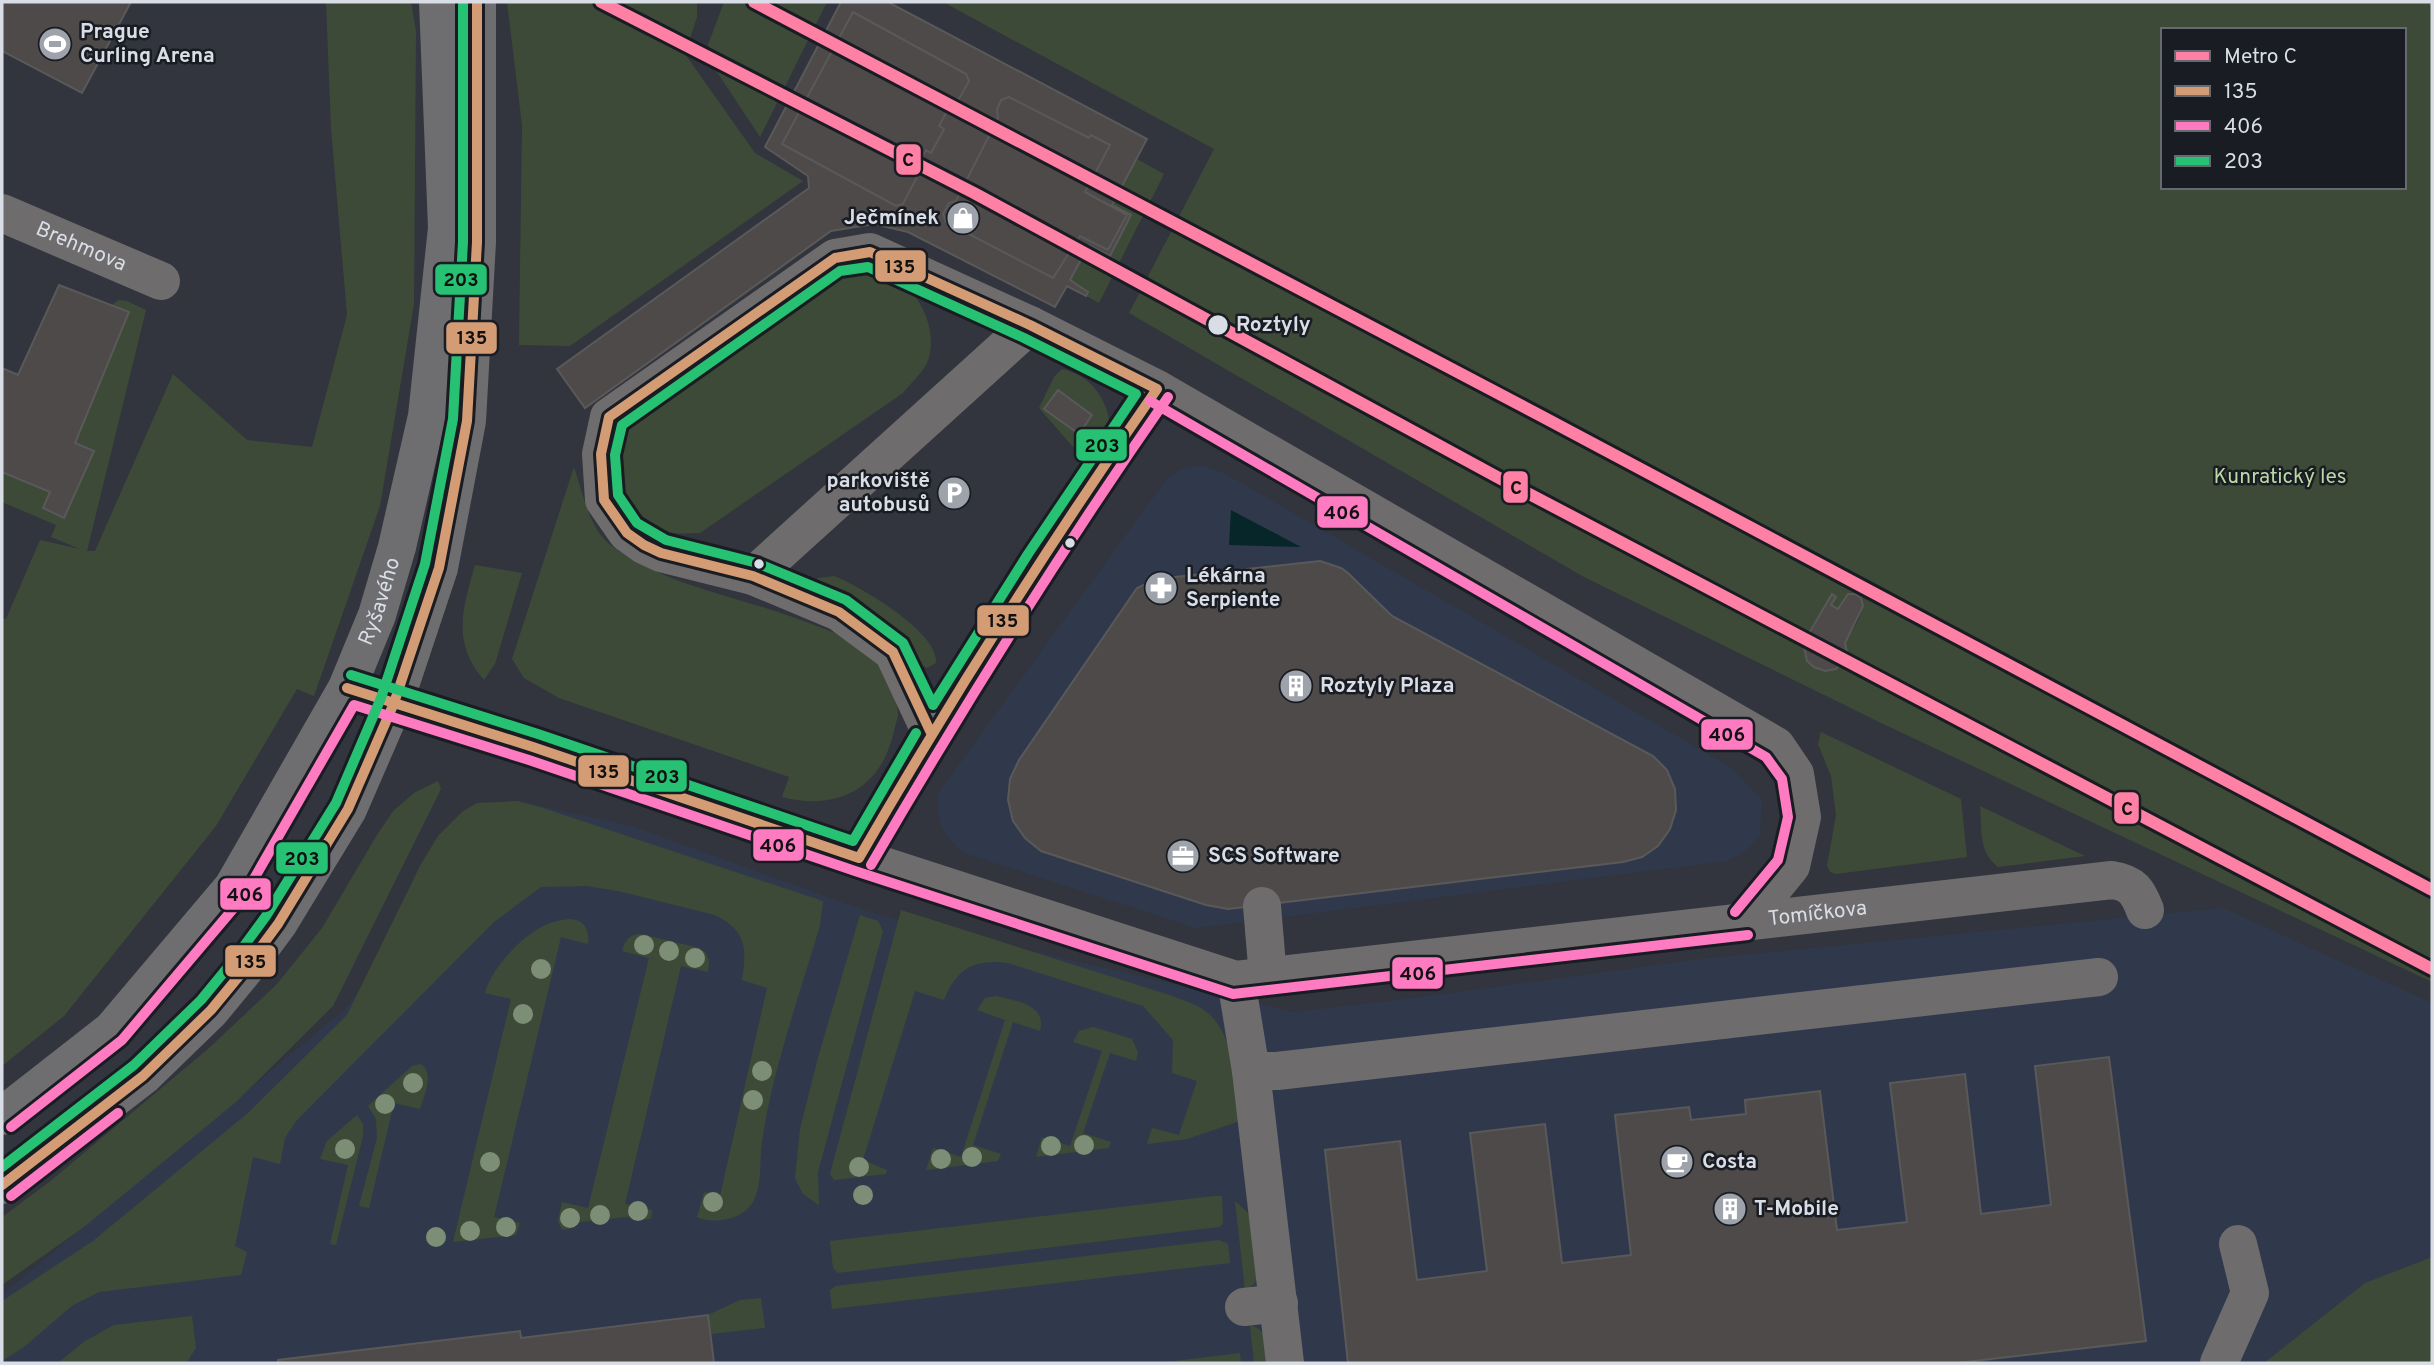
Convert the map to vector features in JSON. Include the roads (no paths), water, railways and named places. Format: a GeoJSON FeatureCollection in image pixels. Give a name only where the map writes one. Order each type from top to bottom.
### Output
{"type":"FeatureCollection","features":[{"type":"Feature","properties":{"kind":"main road","name":"Ryšavého"},"geometry":{"type":"LineString","coordinates":[[2,1116],[112,1031],[233,887],[348,688],[377,615],[397,547],[427,416],[447,228],[438,2]]}},
{"type":"Feature","properties":{"kind":"main road"},"geometry":{"type":"LineString","coordinates":[[2,1185],[143,1076],[211,1010],[244,970],[278,924],[348,809],[394,703],[439,568],[467,421],[477,242],[477,2]]}},
{"type":"Feature","properties":{"kind":"street","name":"Brehmova"},"geometry":{"type":"LineString","coordinates":[[2,213],[161,281]]}},
{"type":"Feature","properties":{"kind":"street"},"geometry":{"type":"LineString","coordinates":[[931,733],[893,652],[839,612],[753,576],[644,545],[627,533],[604,500],[601,454],[609,417],[835,258],[870,252],[1030,326],[1157,389],[1776,746],[1795,774],[1802,817],[1791,866],[1746,920]]}},
{"type":"Feature","properties":{"kind":"street"},"geometry":{"type":"LineString","coordinates":[[753,576],[1030,326]]}},
{"type":"Feature","properties":{"kind":"street"},"geometry":{"type":"LineString","coordinates":[[859,858],[931,733],[1094,478],[1157,389]]}},
{"type":"Feature","properties":{"kind":"street","name":"Tomíčkova"},"geometry":{"type":"LineString","coordinates":[[348,688],[533,747],[859,858],[1252,978],[2112,880],[2127,883],[2137,892],[2145,910]]}},
{"type":"Feature","properties":{"kind":"street"},"geometry":{"type":"LineString","coordinates":[[1262,906],[1252,978],[1251,1071],[1261,1171],[1261,1305],[1286,1363]]}},
{"type":"Feature","properties":{"kind":"street"},"geometry":{"type":"LineString","coordinates":[[1251,1071],[1277,1071],[2099,977]]}},
{"type":"Feature","properties":{"kind":"street"},"geometry":{"type":"LineString","coordinates":[[2219,1363],[2250,1293],[2238,1244]]}},
{"type":"Feature","properties":{"kind":"metro line","name":"C"},"geometry":{"type":"LineString","coordinates":[[601,2],[974,193],[1499,478],[2432,969]]}},
{"type":"Feature","properties":{"kind":"metro line","name":"C"},"geometry":{"type":"LineString","coordinates":[[754,2],[1543,417],[2432,890]]}},
{"type":"Feature","properties":{"kind":"place","name":"Prague Curling Arena"},"geometry":{"type":"Point","coordinates":[55,44]}},
{"type":"Feature","properties":{"kind":"place","name":"Ječmínek"},"geometry":{"type":"Point","coordinates":[963,218]}},
{"type":"Feature","properties":{"kind":"place","name":"Roztyly"},"geometry":{"type":"Point","coordinates":[1218,325]}},
{"type":"Feature","properties":{"kind":"place","name":"parkoviště autobusů"},"geometry":{"type":"Point","coordinates":[954,493]}},
{"type":"Feature","properties":{"kind":"place","name":"Lékárna Serpiente"},"geometry":{"type":"Point","coordinates":[1161,588]}},
{"type":"Feature","properties":{"kind":"place","name":"Roztyly Plaza"},"geometry":{"type":"Point","coordinates":[1296,686]}},
{"type":"Feature","properties":{"kind":"place","name":"SCS Software"},"geometry":{"type":"Point","coordinates":[1183,856]}},
{"type":"Feature","properties":{"kind":"place","name":"Costa"},"geometry":{"type":"Point","coordinates":[1677,1162]}},
{"type":"Feature","properties":{"kind":"place","name":"T-Mobile"},"geometry":{"type":"Point","coordinates":[1730,1209]}},
{"type":"Feature","properties":{"kind":"park label","name":"Kunratický les"},"geometry":{"type":"Point","coordinates":[2280,477]}}]}
